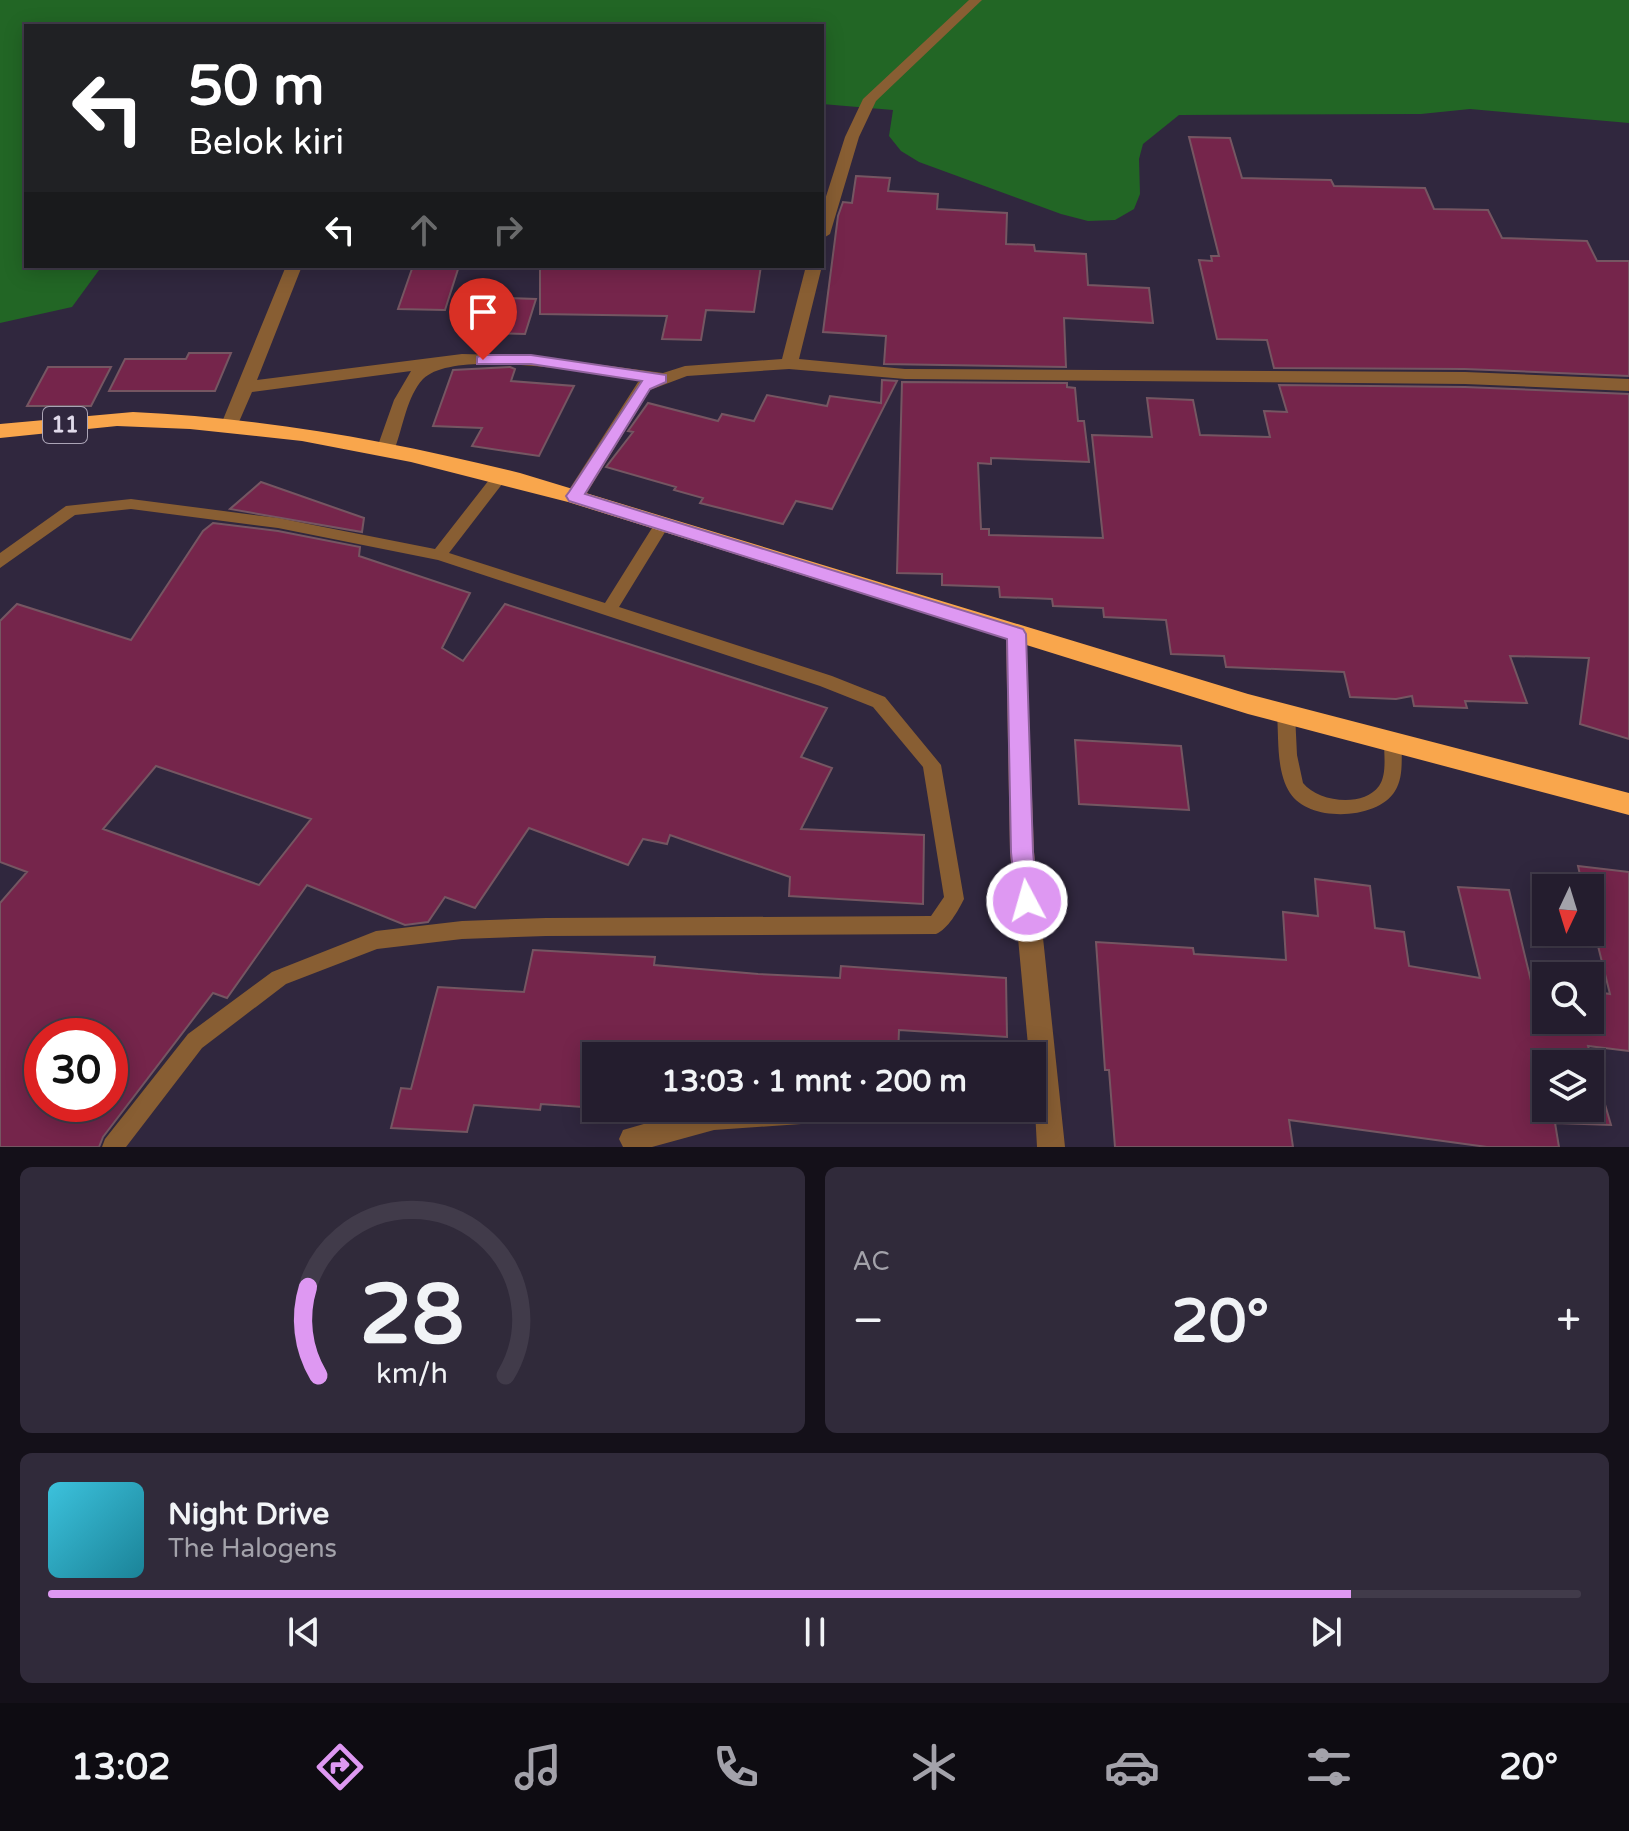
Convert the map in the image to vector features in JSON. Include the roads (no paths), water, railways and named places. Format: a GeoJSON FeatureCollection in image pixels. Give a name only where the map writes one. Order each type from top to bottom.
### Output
{"type":"FeatureCollection","features":[{"type":"Feature","properties":{"kind":"highway","name":"11"},"geometry":{"type":"LineString","coordinates":[[0,431],[131,419],[317,434],[386,448],[575,496],[1016,634],[1286,714],[1629,804]]}},
{"type":"Feature","properties":{"kind":"street"},"geometry":{"type":"LineString","coordinates":[[824,228],[852,137],[870,99],[976,0]]}},
{"type":"Feature","properties":{"kind":"street"},"geometry":{"type":"LineString","coordinates":[[229,427],[293,268]]}},
{"type":"Feature","properties":{"kind":"street"},"geometry":{"type":"LineString","coordinates":[[789,364],[813,268]]}},
{"type":"Feature","properties":{"kind":"street"},"geometry":{"type":"LineString","coordinates":[[245,387],[435,363],[531,360],[661,378]]}},
{"type":"Feature","properties":{"kind":"street"},"geometry":{"type":"LineString","coordinates":[[386,448],[418,373],[435,363]]}},
{"type":"Feature","properties":{"kind":"street"},"geometry":{"type":"LineString","coordinates":[[575,496],[644,386],[685,371],[789,364],[905,374],[1465,378],[1629,385]]}},
{"type":"Feature","properties":{"kind":"street"},"geometry":{"type":"LineString","coordinates":[[1016,634],[1022,852],[1035,1042]]}},
{"type":"Feature","properties":{"kind":"street"},"geometry":{"type":"LineString","coordinates":[[633,1139],[696,1122]]}},
{"type":"Feature","properties":{"kind":"street"},"geometry":{"type":"LineString","coordinates":[[1045,1122],[1051,1147]]}},
{"type":"Feature","properties":{"kind":"lane"},"geometry":{"type":"LineString","coordinates":[[439,555],[501,475]]}},
{"type":"Feature","properties":{"kind":"lane"},"geometry":{"type":"LineString","coordinates":[[0,562],[16,547],[71,510],[131,504],[278,523],[439,555],[610,608],[879,702],[932,765],[954,899],[936,925],[546,927],[462,930],[376,940],[279,978],[195,1041],[113,1147]]}},
{"type":"Feature","properties":{"kind":"lane"},"geometry":{"type":"LineString","coordinates":[[610,608],[662,524]]}},
{"type":"Feature","properties":{"kind":"lane"},"geometry":{"type":"LineString","coordinates":[[1286,714],[1292,778],[1300,793],[1327,805],[1360,807],[1375,802],[1389,785],[1393,742]]}}]}
